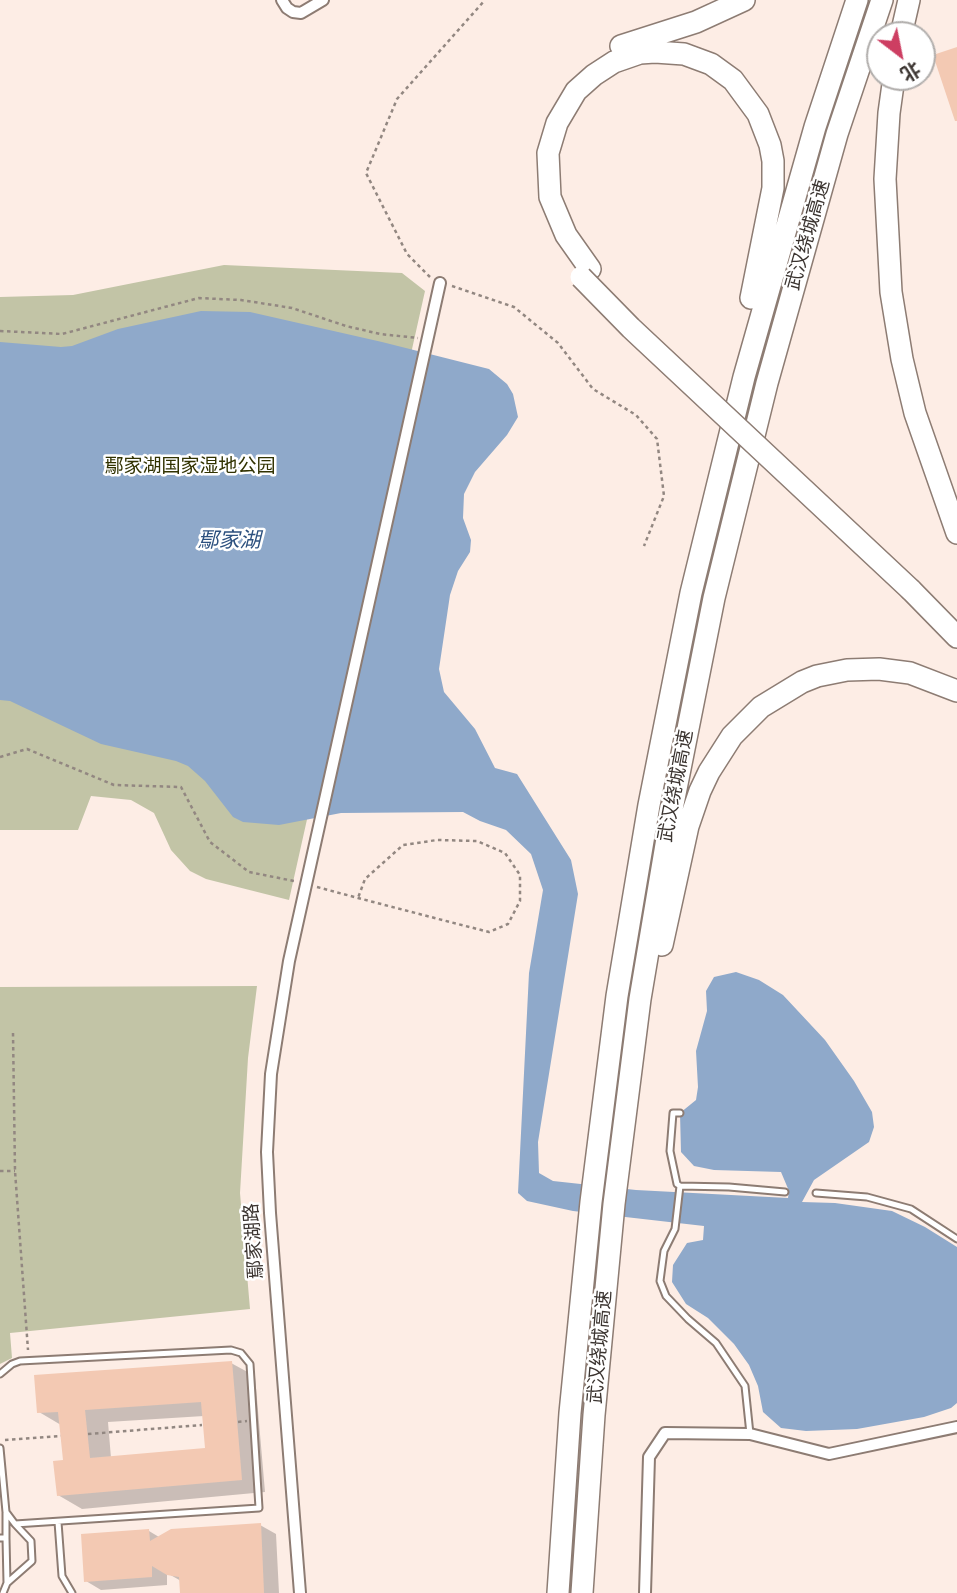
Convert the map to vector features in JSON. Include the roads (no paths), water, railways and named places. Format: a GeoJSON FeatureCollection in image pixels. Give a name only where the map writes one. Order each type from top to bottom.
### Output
{"type":"FeatureCollection","features":[{"type":"Feature","properties":{"kind":"highway"},"geometry":{"type":"LineString","coordinates":[[744,0],[696,22],[609,51],[576,74],[552,106],[537,152],[535,169],[542,214],[555,241],[631,328],[957,620]]}},
{"type":"Feature","properties":{"kind":"highway","name":"武汉绕城高速"},"geometry":{"type":"LineString","coordinates":[[558,1593],[579,1312],[604,1091],[639,859],[687,615],[716,488],[766,293],[815,127],[858,0]]}},
{"type":"Feature","properties":{"kind":"highway","name":"武汉绕城高速"},"geometry":{"type":"LineString","coordinates":[[582,1593],[595,1402],[619,1164],[657,890],[692,704],[714,598],[789,300],[837,134],[882,0]]}},
{"type":"Feature","properties":{"kind":"highway"},"geometry":{"type":"LineString","coordinates":[[904,21],[909,0]]}},
{"type":"Feature","properties":{"kind":"highway"},"geometry":{"type":"LineString","coordinates":[[585,273],[553,210],[548,183],[548,153],[568,101],[585,82],[604,68],[640,53],[684,54],[723,71],[751,102],[765,129],[773,161],[773,188],[756,282],[713,452],[687,615]]}},
{"type":"Feature","properties":{"kind":"highway"},"geometry":{"type":"LineString","coordinates":[[892,91],[885,179],[891,292],[902,359],[915,412],[957,533]]}},
{"type":"Feature","properties":{"kind":"highway"},"geometry":{"type":"LineString","coordinates":[[916,585],[957,637]]}},
{"type":"Feature","properties":{"kind":"highway"},"geometry":{"type":"LineString","coordinates":[[619,1164],[688,827],[709,772],[732,736],[761,707],[781,693],[832,672],[863,669],[894,671],[926,678],[957,691]]}},
{"type":"Feature","properties":{"kind":"street"},"geometry":{"type":"LineString","coordinates":[[282,0],[287,8],[301,13],[323,0]]}},
{"type":"Feature","properties":{"kind":"street","name":"鄢家湖路"},"geometry":{"type":"LineString","coordinates":[[300,1593],[273,1267],[267,1152],[271,1074],[289,961],[440,283]]}},
{"type":"Feature","properties":{"kind":"street"},"geometry":{"type":"LineString","coordinates":[[645,1593],[649,1457],[666,1433],[750,1434],[829,1454],[957,1427]]}},
{"type":"Feature","properties":{"kind":"lane"},"geometry":{"type":"LineString","coordinates":[[680,1113],[673,1113],[670,1151],[677,1184],[680,1186],[675,1229],[664,1251],[660,1281],[666,1296],[716,1343],[745,1386],[750,1434]]}},
{"type":"Feature","properties":{"kind":"lane"},"geometry":{"type":"LineString","coordinates":[[680,1186],[785,1192]]}},
{"type":"Feature","properties":{"kind":"lane"},"geometry":{"type":"LineString","coordinates":[[816,1193],[867,1197],[911,1209],[957,1239]]}},
{"type":"Feature","properties":{"kind":"lane"},"geometry":{"type":"LineString","coordinates":[[0,1374],[12,1364],[29,1361],[231,1350],[247,1357],[250,1364],[259,1508],[15,1524]]}},
{"type":"Feature","properties":{"kind":"lane"},"geometry":{"type":"LineString","coordinates":[[0,1448],[6,1513],[3,1538],[7,1583],[4,1593]]}},
{"type":"Feature","properties":{"kind":"lane"},"geometry":{"type":"LineString","coordinates":[[6,1513],[31,1541],[32,1561],[7,1583]]}},
{"type":"Feature","properties":{"kind":"lane"},"geometry":{"type":"LineString","coordinates":[[58,1522],[62,1576],[72,1593]]}},
{"type":"Feature","properties":{"kind":"water","name":"鄢家湖"},"geometry":{"type":"Polygon","coordinates":[[[201,311],[250,312],[382,342],[489,369],[507,384],[513,394],[518,417],[507,435],[475,472],[464,494],[463,518],[471,540],[470,552],[458,571],[450,595],[439,669],[444,692],[475,729],[495,768],[517,774],[571,860],[578,894],[538,1142],[539,1173],[553,1181],[636,1190],[788,1198],[789,1191],[781,1172],[714,1170],[694,1166],[681,1152],[680,1113],[696,1100],[696,1051],[707,1011],[706,991],[714,977],[736,972],[759,980],[783,995],[825,1040],[872,1112],[874,1127],[869,1142],[814,1180],[802,1202],[835,1203],[892,1211],[957,1247],[957,1403],[951,1408],[924,1417],[857,1429],[806,1431],[781,1428],[763,1412],[758,1386],[749,1365],[734,1344],[708,1318],[686,1304],[672,1282],[673,1265],[687,1243],[703,1240],[704,1226],[573,1211],[527,1201],[518,1193],[529,973],[543,890],[531,854],[506,830],[463,812],[341,813],[279,825],[243,822],[233,817],[205,781],[188,766],[101,744],[10,701],[0,700],[0,342],[72,346],[118,329],[201,311]]]}},
{"type":"Feature","properties":{"kind":"park label","name":"鄢家湖国家湿地公园"},"geometry":{"type":"Point","coordinates":[190,466]}}]}
